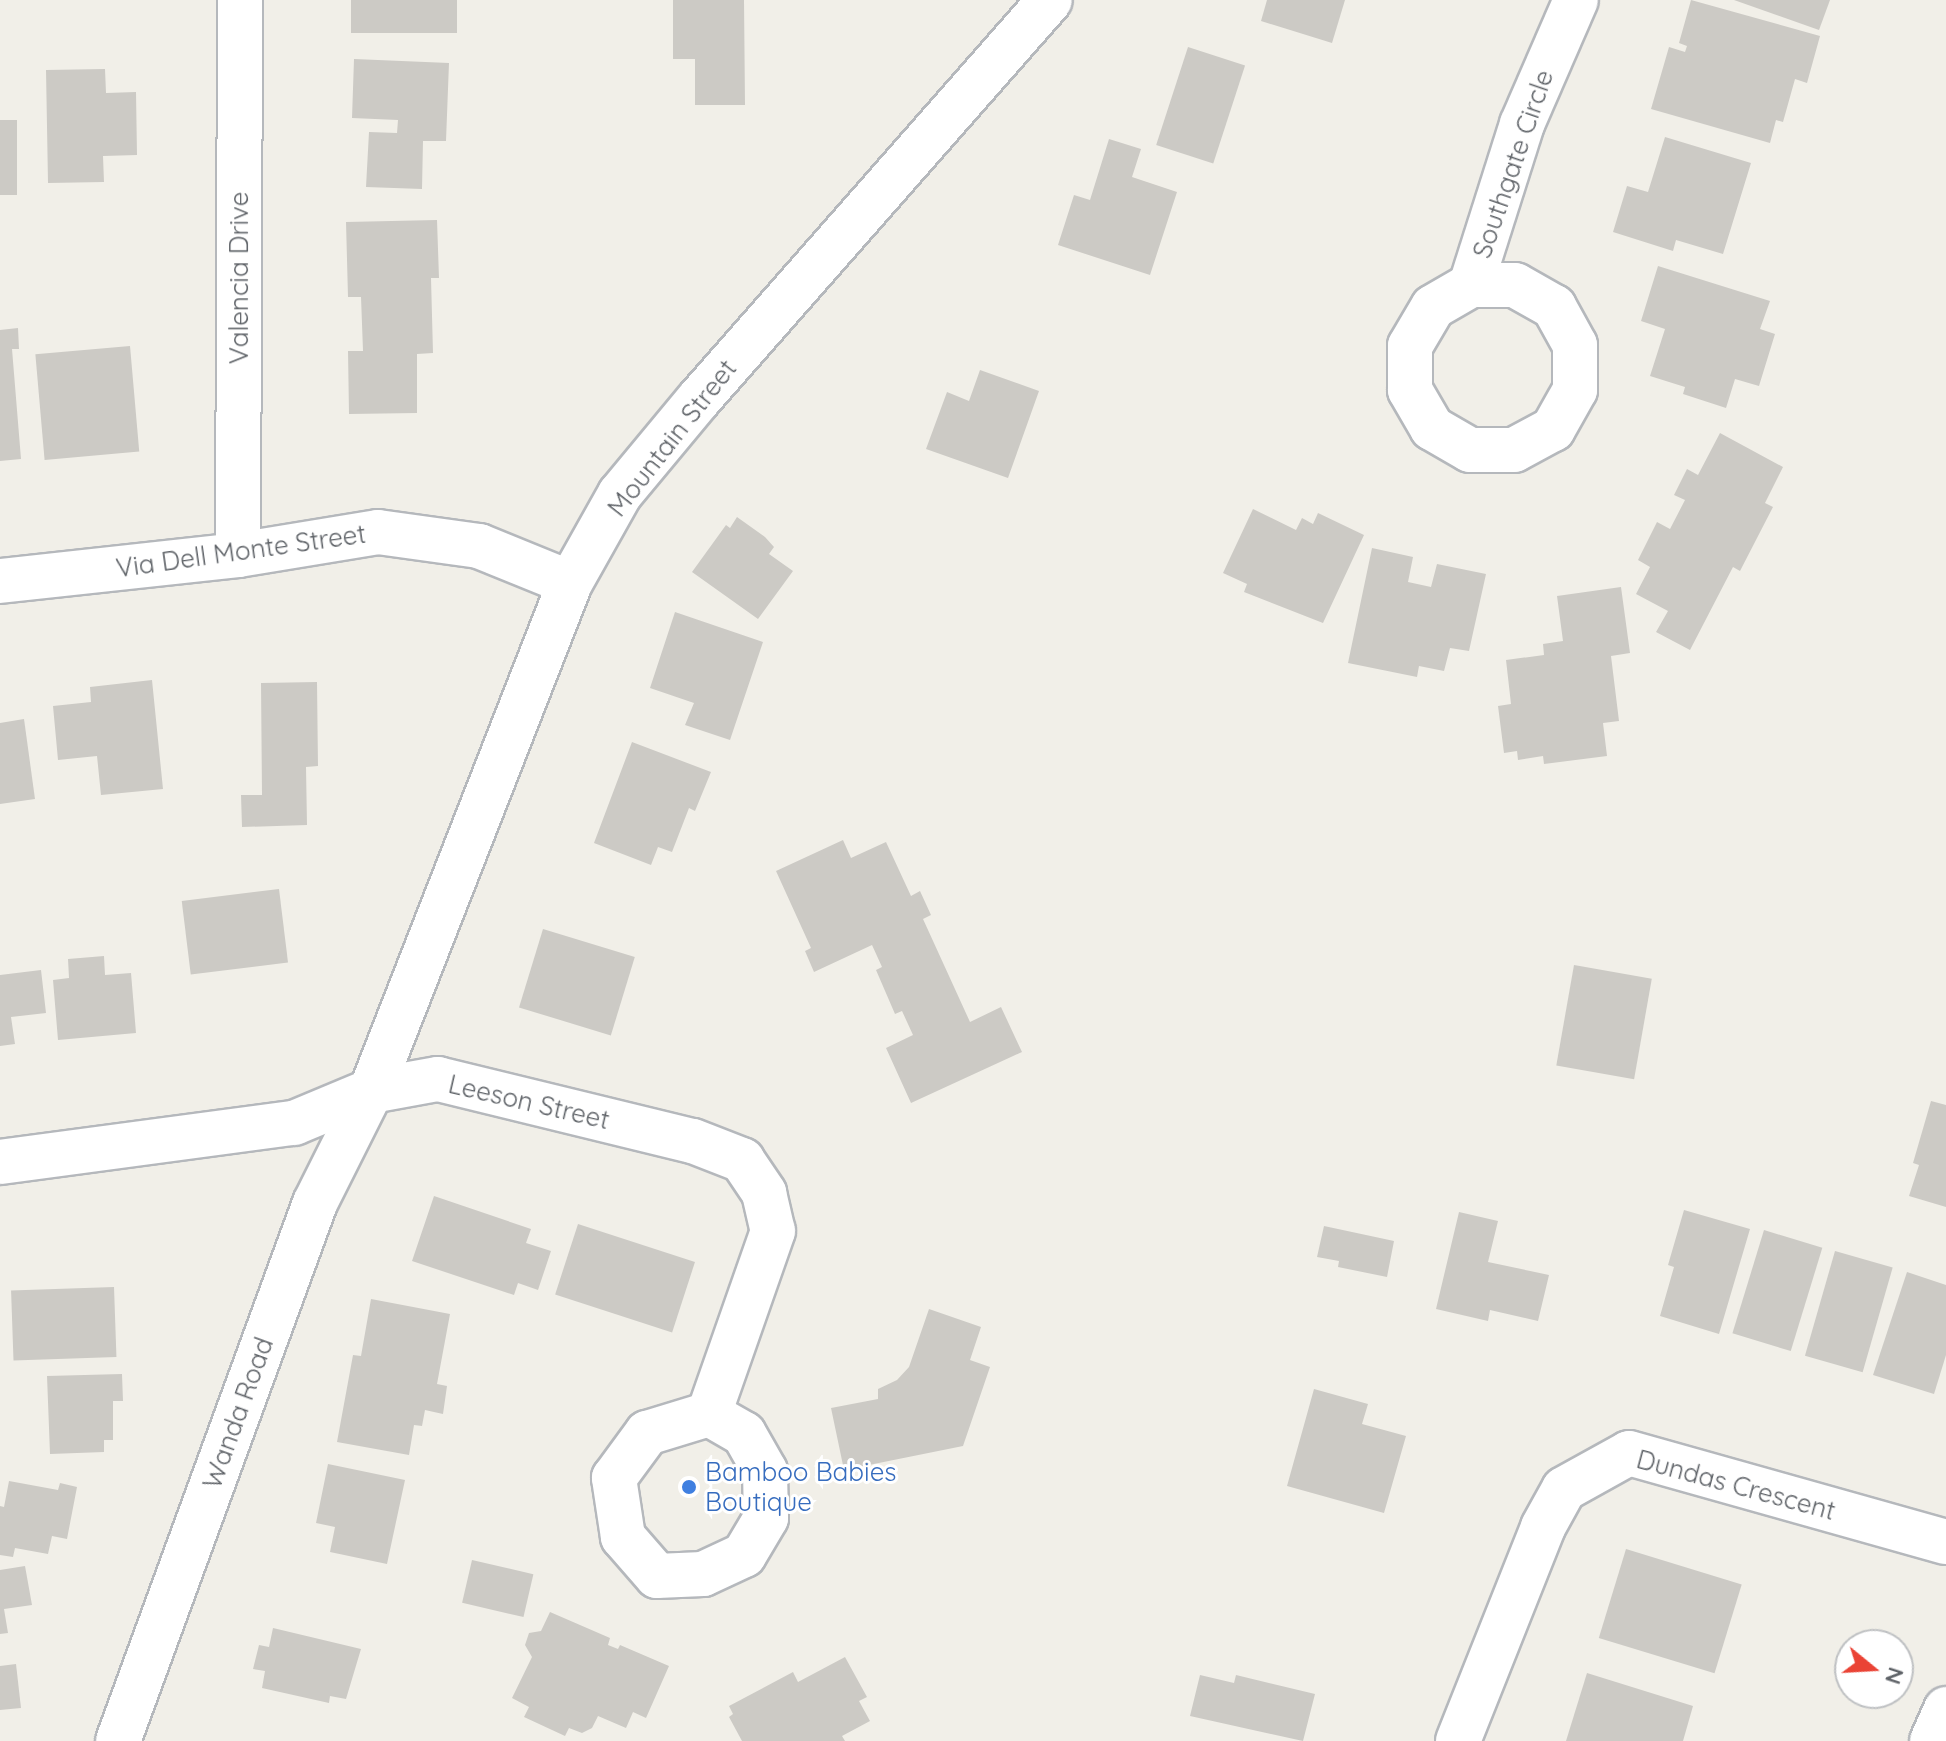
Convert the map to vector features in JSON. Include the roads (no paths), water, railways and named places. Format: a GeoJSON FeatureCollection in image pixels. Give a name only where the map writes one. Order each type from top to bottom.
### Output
{"type":"FeatureCollection","features":[{"type":"Feature","properties":{"kind":"street","name":"Valencia Drive"},"geometry":{"type":"LineString","coordinates":[[238,555],[240,0]]}},
{"type":"Feature","properties":{"kind":"street","name":"Mountain Street"},"geometry":{"type":"LineString","coordinates":[[371,1091],[570,583],[620,494],[699,399],[1050,0]]}},
{"type":"Feature","properties":{"kind":"street","name":"Southgate Circle"},"geometry":{"type":"LineString","coordinates":[[1471,285],[1522,124],[1576,0]]}},
{"type":"Feature","properties":{"kind":"street","name":"Via Dell Monte Street"},"geometry":{"type":"LineString","coordinates":[[0,581],[238,555],[378,532],[479,546],[570,583]]}},
{"type":"Feature","properties":{"kind":"street","name":"Leeson Street"},"geometry":{"type":"LineString","coordinates":[[0,1162],[294,1123],[371,1091],[438,1079],[693,1141],[742,1160],[764,1193],[773,1231],[709,1414]]}},
{"type":"Feature","properties":{"kind":"street","name":"Wanda Road"},"geometry":{"type":"LineString","coordinates":[[118,1741],[315,1203],[371,1091]]}},
{"type":"Feature","properties":{"kind":"street","name":"Dundas Crescent"},"geometry":{"type":"LineString","coordinates":[[1458,1741],[1543,1527],[1564,1489],[1629,1453],[1946,1542]]}},
{"type":"Feature","properties":{"kind":"street"},"geometry":{"type":"LineString","coordinates":[[1932,1741],[1946,1709]]}},
{"type":"Feature","properties":{"kind":"place","name":"Bamboo Babies Boutique"},"geometry":{"type":"Point","coordinates":[689,1487]}}]}
